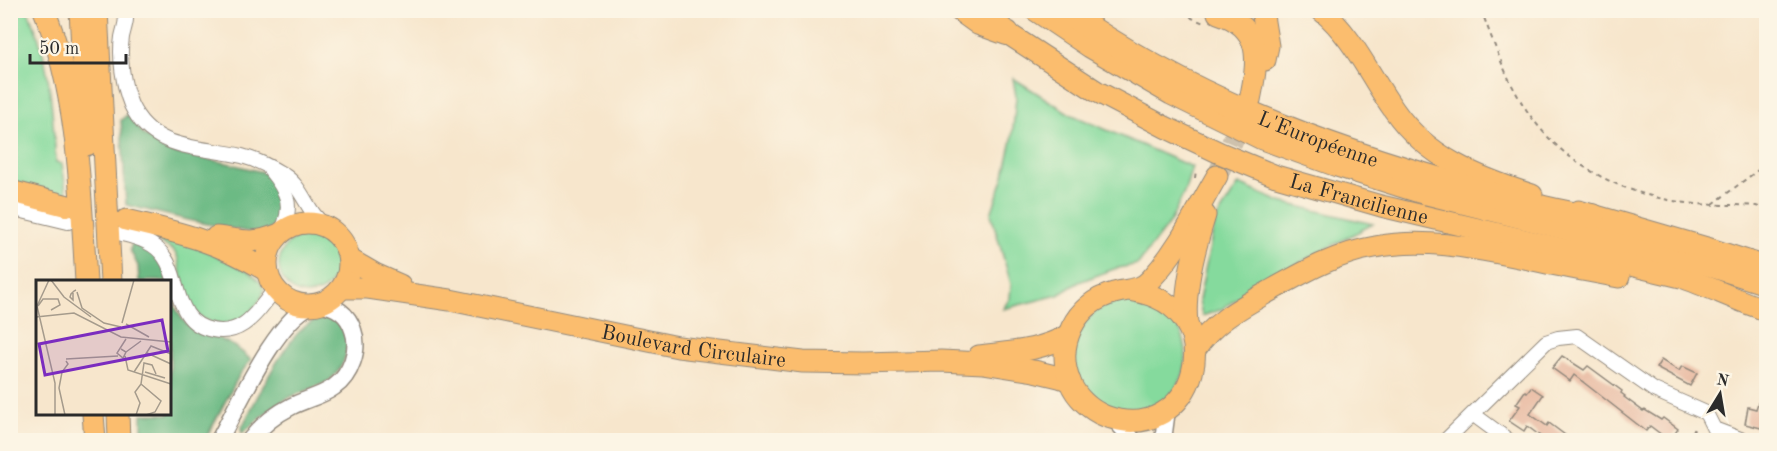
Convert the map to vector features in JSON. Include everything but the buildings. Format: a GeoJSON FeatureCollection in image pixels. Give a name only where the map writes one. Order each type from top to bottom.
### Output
{"type":"FeatureCollection","features":[{"type":"Feature","properties":{"kind":"highway"},"geometry":{"type":"LineString","coordinates":[[961,10],[979,24],[1007,33]]}},
{"type":"Feature","properties":{"kind":"highway","name":"L'Européenne"},"geometry":{"type":"LineString","coordinates":[[1064,10],[1130,53],[1178,80],[1284,128],[1369,159],[1472,190],[1577,216],[1593,216]]}},
{"type":"Feature","properties":{"kind":"main road"},"geometry":{"type":"LineString","coordinates":[[44,10],[59,58],[75,141],[86,280]]}},
{"type":"Feature","properties":{"kind":"main road"},"geometry":{"type":"LineString","coordinates":[[80,10],[95,280]]}},
{"type":"Feature","properties":{"kind":"main road"},"geometry":{"type":"LineString","coordinates":[[97,10],[111,280]]}},
{"type":"Feature","properties":{"kind":"main road","name":"La Francilienne"},"geometry":{"type":"LineString","coordinates":[[984,10],[1007,33],[1096,91],[1220,153],[1276,176],[1381,206],[1681,277],[1759,307]]}},
{"type":"Feature","properties":{"kind":"main road","name":"La Francilienne"},"geometry":{"type":"LineString","coordinates":[[1035,10],[1090,47],[1171,94],[1262,139],[1419,192],[1698,262],[1767,284]]}},
{"type":"Feature","properties":{"kind":"main road"},"geometry":{"type":"LineString","coordinates":[[1213,17],[1240,10]]}},
{"type":"Feature","properties":{"kind":"main road"},"geometry":{"type":"LineString","coordinates":[[1213,17],[1232,18],[1248,32],[1254,43],[1256,58],[1250,100],[1261,80],[1268,46],[1262,10]]}},
{"type":"Feature","properties":{"kind":"main road"},"geometry":{"type":"LineString","coordinates":[[1321,10],[1360,55],[1395,112],[1422,142],[1449,162],[1479,177],[1593,216],[1767,267]]}},
{"type":"Feature","properties":{"kind":"main road"},"geometry":{"type":"LineString","coordinates":[[1133,291],[1149,281],[1178,244],[1217,176],[1196,243],[1186,299],[1186,323]]}},
{"type":"Feature","properties":{"kind":"main road"},"geometry":{"type":"LineString","coordinates":[[10,191],[68,214]]}},
{"type":"Feature","properties":{"kind":"main road"},"geometry":{"type":"LineString","coordinates":[[124,227],[260,242],[279,234],[288,227],[305,222],[314,223],[327,227],[338,235],[345,246],[349,269],[342,288],[334,296],[315,304],[298,304],[285,299],[271,280],[234,252],[189,235]]}},
{"type":"Feature","properties":{"kind":"main road"},"geometry":{"type":"LineString","coordinates":[[271,280],[268,252],[279,234]]}},
{"type":"Feature","properties":{"kind":"main road"},"geometry":{"type":"LineString","coordinates":[[1195,350],[1218,323],[1310,269],[1345,255],[1374,247],[1415,243],[1450,244],[1484,250],[1759,307]]}},
{"type":"Feature","properties":{"kind":"main road","name":"Boulevard Circulaire"},"geometry":{"type":"LineString","coordinates":[[349,259],[400,285],[450,300]]}},
{"type":"Feature","properties":{"kind":"main road","name":"Boulevard Circulaire"},"geometry":{"type":"LineString","coordinates":[[342,288],[368,288],[450,300],[678,347],[729,354],[803,362],[983,363],[1048,374],[1070,381]]}},
{"type":"Feature","properties":{"kind":"main road"},"geometry":{"type":"LineString","coordinates":[[1115,292],[1147,293],[1165,301],[1186,323],[1195,350],[1192,378],[1186,390],[1167,410],[1152,417],[1132,421],[1115,420],[1098,413],[1084,402],[1070,381],[1065,366],[1064,350],[1068,335],[1074,322],[1085,308],[1099,298],[1115,292]]}},
{"type":"Feature","properties":{"kind":"main road","name":"Boulevard Circulaire"},"geometry":{"type":"LineString","coordinates":[[941,361],[1036,348],[1068,335]]}},
{"type":"Feature","properties":{"kind":"main road"},"geometry":{"type":"LineString","coordinates":[[93,415],[95,441]]}},
{"type":"Feature","properties":{"kind":"main road"},"geometry":{"type":"LineString","coordinates":[[102,415],[103,441]]}},
{"type":"Feature","properties":{"kind":"main road"},"geometry":{"type":"LineString","coordinates":[[118,415],[119,441]]}},
{"type":"Feature","properties":{"kind":"street"},"geometry":{"type":"LineString","coordinates":[[128,13],[122,38],[127,93],[132,106],[146,125],[167,140],[181,146],[239,155],[283,174],[294,184],[315,218],[327,227]]}},
{"type":"Feature","properties":{"kind":"street"},"geometry":{"type":"LineString","coordinates":[[267,166],[288,200],[288,215],[279,234]]}},
{"type":"Feature","properties":{"kind":"street"},"geometry":{"type":"LineString","coordinates":[[10,208],[68,214]]}},
{"type":"Feature","properties":{"kind":"street"},"geometry":{"type":"LineString","coordinates":[[124,227],[157,248],[165,257],[182,304],[189,317],[201,326],[226,332],[237,328],[255,315],[271,280]]}},
{"type":"Feature","properties":{"kind":"street"},"geometry":{"type":"LineString","coordinates":[[219,441],[267,351],[298,312],[315,304],[330,306],[346,316],[356,337],[352,363],[345,376],[335,387],[279,413],[250,441]]}},
{"type":"Feature","properties":{"kind":"street"},"geometry":{"type":"LineString","coordinates":[[1446,441],[1546,342],[1577,336],[1654,390],[1706,413],[1714,429],[1743,441]]}},
{"type":"Feature","properties":{"kind":"street"},"geometry":{"type":"LineString","coordinates":[[1163,441],[1167,410]]}},
{"type":"Feature","properties":{"kind":"street"},"geometry":{"type":"LineString","coordinates":[[1473,416],[1508,441]]}},
{"type":"Feature","properties":{"kind":"street"},"geometry":{"type":"LineString","coordinates":[[1115,420],[1133,441]]}},
{"type":"Feature","properties":{"kind":"path"},"geometry":{"type":"LineString","coordinates":[[1184,10],[1192,18],[1213,17]]}},
{"type":"Feature","properties":{"kind":"path"},"geometry":{"type":"LineString","coordinates":[[1481,10],[1500,60],[1523,106],[1551,142],[1584,168],[1631,189],[1671,200],[1756,206],[1767,209]]}},
{"type":"Feature","properties":{"kind":"path"},"geometry":{"type":"LineString","coordinates":[[1713,204],[1767,164]]}},
{"type":"Feature","properties":{"kind":"path"},"geometry":{"type":"LineString","coordinates":[[1194,186],[1196,170]]}},
{"type":"Feature","properties":{"kind":"path"},"geometry":{"type":"LineString","coordinates":[[1686,441],[1706,413]]}},
{"type":"Feature","properties":{"kind":"green space"},"geometry":{"type":"Polygon","coordinates":[[[10,11],[28,11],[42,48],[49,85],[56,162],[62,164],[67,196],[11,181],[10,11]]]}},
{"type":"Feature","properties":{"kind":"green space"},"geometry":{"type":"Polygon","coordinates":[[[1013,78],[1070,114],[1192,167],[1184,193],[1170,222],[1138,264],[1114,269],[1079,282],[1058,295],[1003,309],[1010,298],[1011,284],[991,214],[1004,176],[1012,140],[1016,97],[1013,78]]]}},
{"type":"Feature","properties":{"kind":"green space"},"geometry":{"type":"Polygon","coordinates":[[[127,115],[145,136],[174,153],[262,172],[272,180],[283,202],[279,221],[270,230],[259,234],[126,205],[121,120],[127,115]]]}},
{"type":"Feature","properties":{"kind":"green space"},"geometry":{"type":"Polygon","coordinates":[[[1239,184],[1280,202],[1373,224],[1259,284],[1220,310],[1202,316],[1199,300],[1215,221],[1239,184]]]}},
{"type":"Feature","properties":{"kind":"green space"},"geometry":{"type":"Polygon","coordinates":[[[149,235],[201,248],[250,272],[261,283],[264,290],[262,297],[249,314],[232,323],[212,323],[201,318],[186,300],[178,258],[174,251],[149,235]]]}},
{"type":"Feature","properties":{"kind":"green space"},"geometry":{"type":"Polygon","coordinates":[[[308,236],[319,238],[332,249],[337,265],[335,276],[324,289],[308,294],[297,292],[284,281],[279,265],[281,254],[292,241],[308,236]]]}},
{"type":"Feature","properties":{"kind":"green space"},"geometry":{"type":"Polygon","coordinates":[[[139,243],[160,257],[168,280],[139,280],[138,266],[130,250],[132,244],[139,243]]]}},
{"type":"Feature","properties":{"kind":"green space"},"geometry":{"type":"Polygon","coordinates":[[[171,294],[176,309],[192,329],[229,343],[251,360],[240,374],[205,440],[142,440],[142,415],[171,415],[171,294]]]}},
{"type":"Feature","properties":{"kind":"green space"},"geometry":{"type":"Polygon","coordinates":[[[1130,300],[1151,305],[1169,317],[1181,335],[1186,356],[1181,377],[1169,395],[1151,407],[1130,412],[1109,407],[1091,395],[1079,377],[1074,356],[1079,335],[1091,317],[1109,305],[1130,300]]]}},
{"type":"Feature","properties":{"kind":"green space"},"geometry":{"type":"Polygon","coordinates":[[[329,317],[342,327],[346,338],[345,357],[337,372],[326,383],[294,395],[278,404],[242,433],[241,429],[279,358],[307,325],[329,317]]]}},
{"type":"Feature","properties":{"kind":"tunnel"},"geometry":{"type":"LineString","coordinates":[[1219,172],[1246,110]]}}]}
